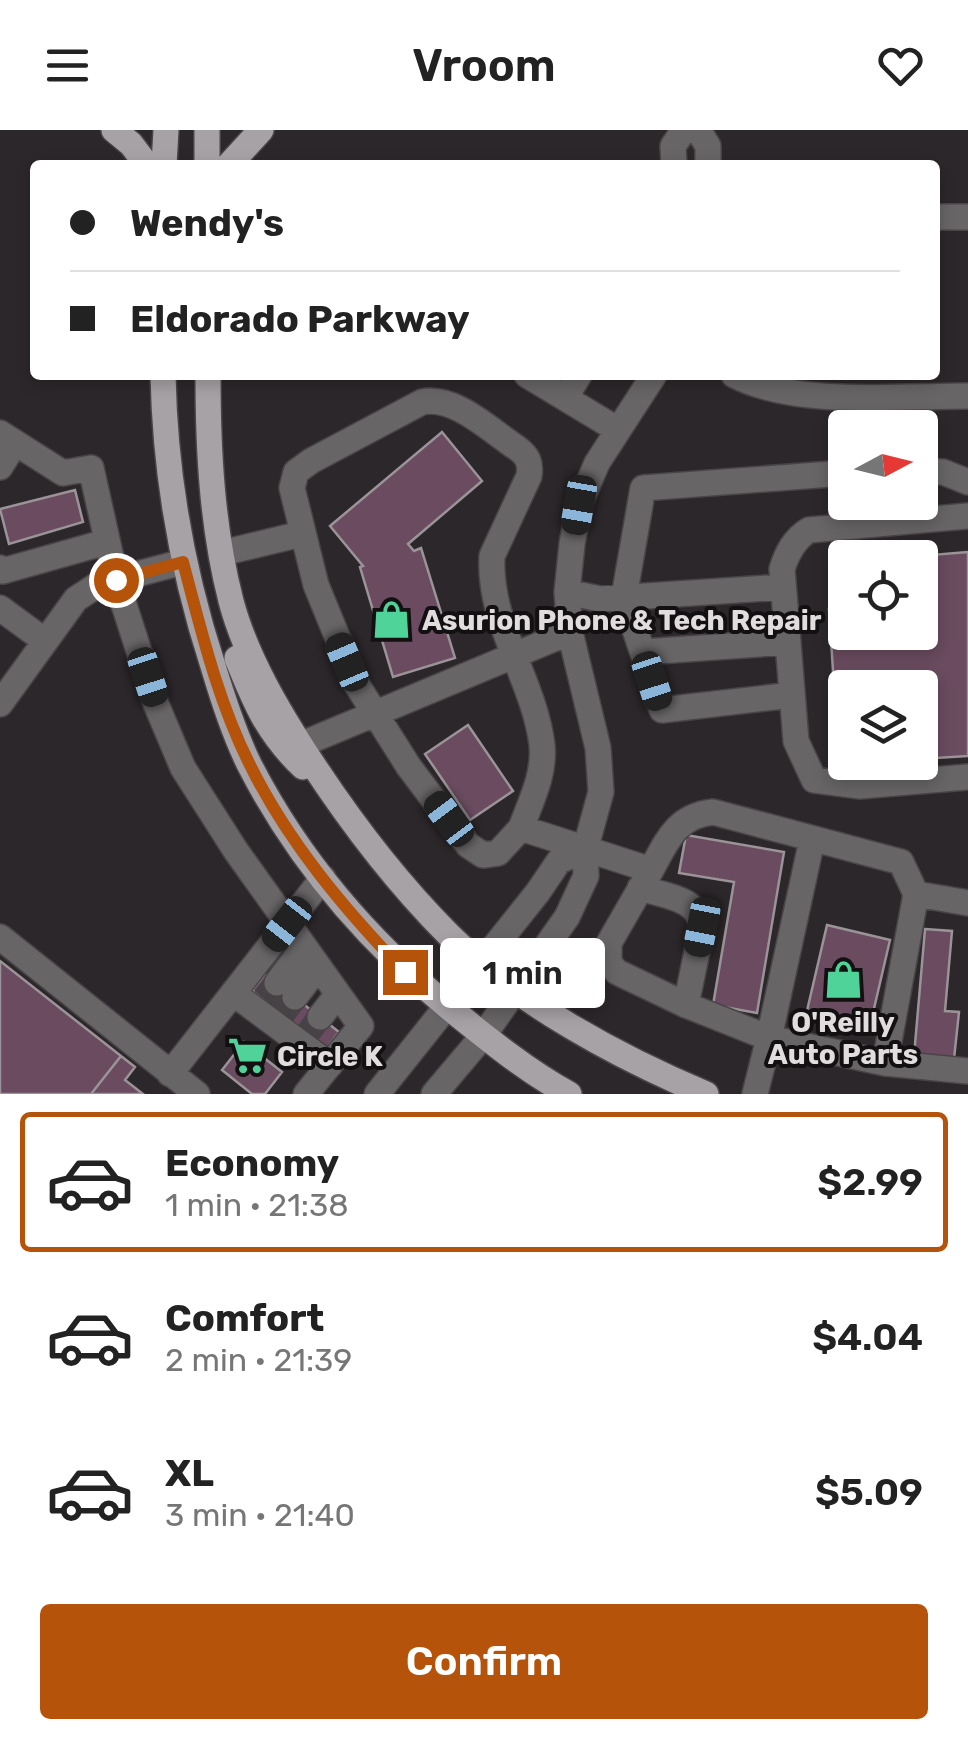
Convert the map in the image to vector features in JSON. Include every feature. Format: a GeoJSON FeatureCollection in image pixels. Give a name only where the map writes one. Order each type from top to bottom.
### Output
{"type":"FeatureCollection","features":[{"type":"Feature","properties":{"kind":"main road"},"geometry":{"type":"LineString","coordinates":[[114,130],[142,160]]}},
{"type":"Feature","properties":{"kind":"main road"},"geometry":{"type":"LineString","coordinates":[[164,160],[166,130]]}},
{"type":"Feature","properties":{"kind":"main road"},"geometry":{"type":"LineString","coordinates":[[206,160],[207,130]]}},
{"type":"Feature","properties":{"kind":"main road"},"geometry":{"type":"LineString","coordinates":[[231,160],[261,130]]}},
{"type":"Feature","properties":{"kind":"main road"},"geometry":{"type":"LineString","coordinates":[[208,380],[208,446],[232,604],[255,663],[334,796],[392,873],[451,937],[482,962],[624,1056],[706,1094]]}},
{"type":"Feature","properties":{"kind":"main road"},"geometry":{"type":"LineString","coordinates":[[163,382],[180,426],[195,540],[202,552],[222,553]]}},
{"type":"Feature","properties":{"kind":"main road"},"geometry":{"type":"LineString","coordinates":[[163,382],[170,474],[183,562],[226,706],[249,764],[302,851],[405,972],[483,1036],[569,1094]]}},
{"type":"Feature","properties":{"kind":"main road"},"geometry":{"type":"LineString","coordinates":[[183,562],[196,568],[211,586],[257,708],[279,744],[334,796]]}},
{"type":"Feature","properties":{"kind":"street"},"geometry":{"type":"LineString","coordinates":[[674,160],[674,146],[684,130]]}},
{"type":"Feature","properties":{"kind":"street"},"geometry":{"type":"LineString","coordinates":[[698,130],[708,146],[708,160]]}},
{"type":"Feature","properties":{"kind":"street"},"geometry":{"type":"LineString","coordinates":[[940,217],[968,217]]}},
{"type":"Feature","properties":{"kind":"street"},"geometry":{"type":"LineString","coordinates":[[534,380],[618,430]]}},
{"type":"Feature","properties":{"kind":"street"},"geometry":{"type":"LineString","coordinates":[[565,398],[577,380]]}},
{"type":"Feature","properties":{"kind":"street"},"geometry":{"type":"LineString","coordinates":[[434,1094],[483,1036],[567,918],[586,876],[585,850],[601,792],[598,748],[570,632],[566,592],[579,505],[597,463],[651,380]]}},
{"type":"Feature","properties":{"kind":"street"},"geometry":{"type":"LineString","coordinates":[[768,383],[801,395],[968,396]]}},
{"type":"Feature","properties":{"kind":"street"},"geometry":{"type":"LineString","coordinates":[[433,399],[460,410],[526,454],[529,476],[492,556],[498,603],[513,656],[542,745],[538,783],[521,828],[498,854],[483,855],[468,846],[409,767],[357,685],[316,586],[292,488],[296,472],[433,399]]}},
{"type":"Feature","properties":{"kind":"street"},"geometry":{"type":"LineString","coordinates":[[0,467],[7,438],[63,473],[91,468],[116,580],[156,704],[183,768],[361,1026],[306,1094]]}},
{"type":"Feature","properties":{"kind":"street"},"geometry":{"type":"LineString","coordinates":[[938,472],[968,482]]}},
{"type":"Feature","properties":{"kind":"street"},"geometry":{"type":"LineString","coordinates":[[792,695],[662,710],[624,597],[643,488],[828,474]]}},
{"type":"Feature","properties":{"kind":"street"},"geometry":{"type":"LineString","coordinates":[[968,516],[809,530],[799,536],[782,570],[796,742],[814,780],[860,786],[968,777]]}},
{"type":"Feature","properties":{"kind":"street"},"geometry":{"type":"LineString","coordinates":[[222,553],[302,534]]}},
{"type":"Feature","properties":{"kind":"street"},"geometry":{"type":"LineString","coordinates":[[0,568],[3,572],[106,542]]}},
{"type":"Feature","properties":{"kind":"street"},"geometry":{"type":"LineString","coordinates":[[0,704],[76,599],[99,584],[183,562]]}},
{"type":"Feature","properties":{"kind":"street"},"geometry":{"type":"LineString","coordinates":[[566,592],[600,598],[783,587]]}},
{"type":"Feature","properties":{"kind":"street"},"geometry":{"type":"LineString","coordinates":[[0,608],[45,641]]}},
{"type":"Feature","properties":{"kind":"street"},"geometry":{"type":"LineString","coordinates":[[300,744],[570,632]]}},
{"type":"Feature","properties":{"kind":"street"},"geometry":{"type":"LineString","coordinates":[[643,652],[788,642]]}},
{"type":"Feature","properties":{"kind":"street"},"geometry":{"type":"LineString","coordinates":[[885,1064],[916,894],[901,862],[712,812],[683,820],[672,831],[609,943],[609,963],[617,972],[769,1038],[885,1064],[968,1070]]}},
{"type":"Feature","properties":{"kind":"street"},"geometry":{"type":"LineString","coordinates":[[521,828],[585,850],[693,905],[700,914],[702,927],[686,1005]]}},
{"type":"Feature","properties":{"kind":"street"},"geometry":{"type":"LineString","coordinates":[[756,1094],[812,840]]}},
{"type":"Feature","properties":{"kind":"street"},"geometry":{"type":"LineString","coordinates":[[376,1094],[538,892],[558,861],[585,850]]}},
{"type":"Feature","properties":{"kind":"street"},"geometry":{"type":"LineString","coordinates":[[170,1074],[323,878]]}},
{"type":"Feature","properties":{"kind":"street"},"geometry":{"type":"LineString","coordinates":[[916,894],[968,902]]}},
{"type":"Feature","properties":{"kind":"street"},"geometry":{"type":"LineString","coordinates":[[0,937],[197,1094]]}},
{"type":"Feature","properties":{"kind":"street"},"geometry":{"type":"LineString","coordinates":[[275,1005],[311,957]]}},
{"type":"Feature","properties":{"kind":"street"},"geometry":{"type":"LineString","coordinates":[[233,994],[275,1005],[310,1031],[330,1065]]}},
{"type":"Feature","properties":{"kind":"street"},"geometry":{"type":"LineString","coordinates":[[310,1031],[338,994]]}},
{"type":"Feature","properties":{"kind":"building"},"geometry":{"type":"Polygon","coordinates":[[[442,432],[482,481],[408,544],[414,551],[421,548],[455,658],[393,677],[360,567],[363,566],[330,526],[442,432]]]}},
{"type":"Feature","properties":{"kind":"building"},"geometry":{"type":"Polygon","coordinates":[[[75,490],[83,522],[9,544],[0,509],[75,490]]]}},
{"type":"Feature","properties":{"kind":"building"},"geometry":{"type":"Polygon","coordinates":[[[968,552],[968,756],[938,758],[938,670],[833,670],[832,650],[938,650],[938,554],[968,552]]]}},
{"type":"Feature","properties":{"kind":"building"},"geometry":{"type":"Polygon","coordinates":[[[468,725],[513,791],[470,820],[425,754],[468,725]]]}},
{"type":"Feature","properties":{"kind":"building"},"geometry":{"type":"Polygon","coordinates":[[[686,835],[784,852],[757,1013],[713,1005],[734,882],[679,873],[686,835]]]}},
{"type":"Feature","properties":{"kind":"building"},"geometry":{"type":"Polygon","coordinates":[[[827,925],[890,940],[869,1030],[806,1015],[827,925]]]}},
{"type":"Feature","properties":{"kind":"building"},"geometry":{"type":"Polygon","coordinates":[[[925,929],[952,931],[945,1011],[959,1012],[954,1059],[914,1056],[925,929]]]}},
{"type":"Feature","properties":{"kind":"building"},"geometry":{"type":"Polygon","coordinates":[[[0,961],[121,1056],[91,1094],[0,1094],[0,961]]]}},
{"type":"Feature","properties":{"kind":"building","name":"Circle K"},"geometry":{"type":"Polygon","coordinates":[[[265,974],[339,1032],[327,1048],[252,990],[265,974]]]}},
{"type":"Feature","properties":{"kind":"building","name":"Circle K"},"geometry":{"type":"Polygon","coordinates":[[[244,1042],[282,1072],[265,1094],[252,1094],[222,1070],[244,1042]]]}},
{"type":"Feature","properties":{"kind":"building"},"geometry":{"type":"Polygon","coordinates":[[[121,1056],[135,1067],[125,1080],[143,1094],[91,1094],[121,1056]]]}},
{"type":"Feature","properties":{"kind":"tunnel"},"geometry":{"type":"LineString","coordinates":[[264,999],[277,983]]}},
{"type":"Feature","properties":{"kind":"tunnel"},"geometry":{"type":"LineString","coordinates":[[283,1014],[295,997]]}},
{"type":"Feature","properties":{"kind":"tunnel"},"geometry":{"type":"LineString","coordinates":[[308,1033],[320,1017]]}},
{"type":"Feature","properties":{"kind":"place","name":"Asurion Phone & Tech Repair"},"geometry":{"type":"Point","coordinates":[392,620]}},
{"type":"Feature","properties":{"kind":"place","name":"O'Reilly Auto Parts"},"geometry":{"type":"Point","coordinates":[843,979]}},
{"type":"Feature","properties":{"kind":"place","name":"Circle K"},"geometry":{"type":"Point","coordinates":[247,1056]}},
{"type":"Feature","properties":{"kind":"route"},"geometry":{"type":"LineString","coordinates":[[116,580],[183,562],[226,706],[249,764],[302,851],[405,972]]}}]}
